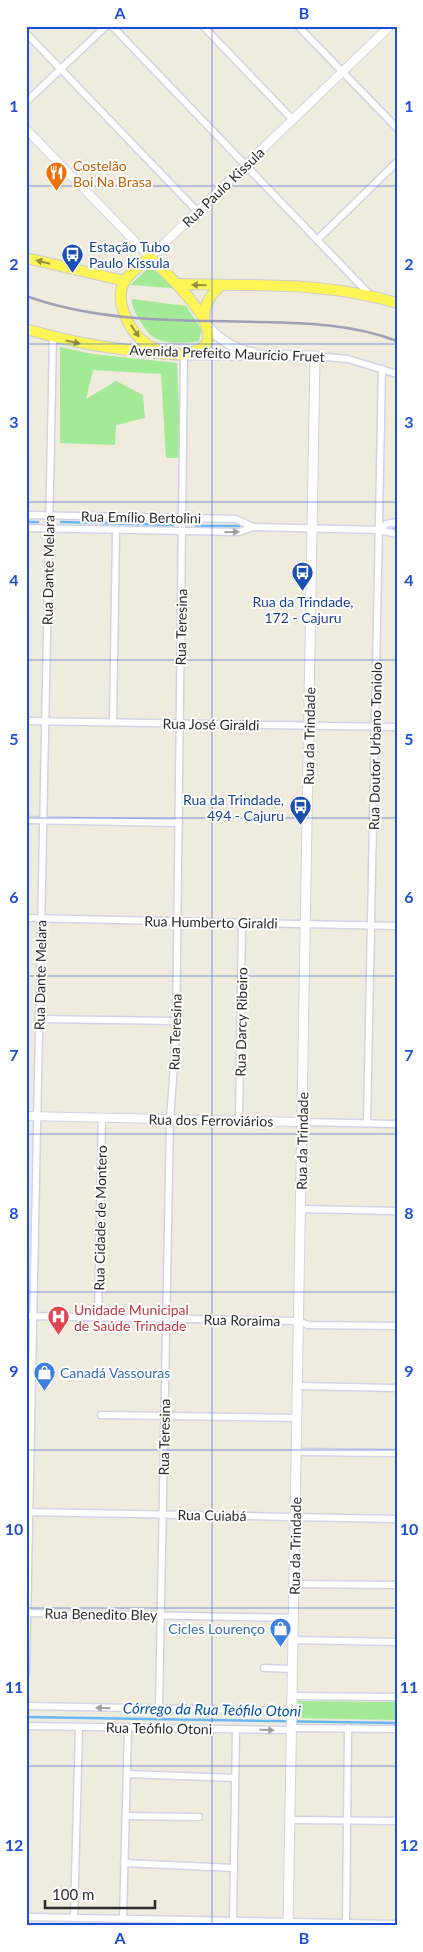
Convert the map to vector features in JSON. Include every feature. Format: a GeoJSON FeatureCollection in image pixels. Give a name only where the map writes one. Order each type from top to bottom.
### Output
{"type":"FeatureCollection","features":[{"type":"Feature","properties":{"kind":"main road","name":"Rua Paulo Kissula"},"geometry":{"type":"LineString","coordinates":[[124,281],[150,257]]}},
{"type":"Feature","properties":{"kind":"main road"},"geometry":{"type":"LineString","coordinates":[[150,257],[189,296],[204,320],[218,337],[229,344],[250,352],[271,356]]}},
{"type":"Feature","properties":{"kind":"main road"},"geometry":{"type":"LineString","coordinates":[[26,258],[124,281],[121,299],[126,317],[131,326],[144,343],[169,353]]}},
{"type":"Feature","properties":{"kind":"main road"},"geometry":{"type":"LineString","coordinates":[[177,284],[324,288],[397,303]]}},
{"type":"Feature","properties":{"kind":"main road"},"geometry":{"type":"LineString","coordinates":[[184,354],[200,349],[207,343],[208,333],[204,320],[205,304],[209,296],[221,285]]}},
{"type":"Feature","properties":{"kind":"main road","name":"Avenida Prefeito Maurício Fruet"},"geometry":{"type":"LineString","coordinates":[[26,329],[53,337],[115,349],[184,354],[315,356]]}},
{"type":"Feature","properties":{"kind":"main road","name":"Rua da Trindade"},"geometry":{"type":"LineString","coordinates":[[288,1924],[315,356]]}},
{"type":"Feature","properties":{"kind":"street"},"geometry":{"type":"LineString","coordinates":[[26,102],[106,26]]}},
{"type":"Feature","properties":{"kind":"street"},"geometry":{"type":"LineString","coordinates":[[112,26],[370,296]]}},
{"type":"Feature","properties":{"kind":"street"},"geometry":{"type":"LineString","coordinates":[[203,26],[293,120]]}},
{"type":"Feature","properties":{"kind":"street"},"geometry":{"type":"LineString","coordinates":[[298,26],[397,128]]}},
{"type":"Feature","properties":{"kind":"street","name":"Rua Paulo Kissula"},"geometry":{"type":"LineString","coordinates":[[150,257],[389,27]]}},
{"type":"Feature","properties":{"kind":"street"},"geometry":{"type":"LineString","coordinates":[[26,33],[198,211]]}},
{"type":"Feature","properties":{"kind":"street"},"geometry":{"type":"LineString","coordinates":[[26,128],[150,257]]}},
{"type":"Feature","properties":{"kind":"street"},"geometry":{"type":"LineString","coordinates":[[317,240],[397,162]]}},
{"type":"Feature","properties":{"kind":"street","name":"Rua Dante Melara"},"geometry":{"type":"LineString","coordinates":[[26,1673],[30,1316],[37,1117],[53,337]]}},
{"type":"Feature","properties":{"kind":"street","name":"Rua Teresina"},"geometry":{"type":"LineString","coordinates":[[159,1709],[170,1119],[175,1069],[176,1021],[184,354]]}},
{"type":"Feature","properties":{"kind":"street","name":"Avenida Prefeito Maurício Fruet"},"geometry":{"type":"LineString","coordinates":[[315,356],[343,358],[397,374]]}},
{"type":"Feature","properties":{"kind":"street","name":"Rua Doutor Urbano Toniolo"},"geometry":{"type":"LineString","coordinates":[[367,1123],[382,368]]}},
{"type":"Feature","properties":{"kind":"street","name":"Rua Emílio Bertolini"},"geometry":{"type":"LineString","coordinates":[[26,515],[236,519],[245,522],[253,528]]}},
{"type":"Feature","properties":{"kind":"street","name":"Rua Emílio Bertolini"},"geometry":{"type":"LineString","coordinates":[[379,530],[386,524],[397,522]]}},
{"type":"Feature","properties":{"kind":"street","name":"Rua Emílio Bertolini"},"geometry":{"type":"LineString","coordinates":[[26,528],[239,532],[253,528],[379,530],[397,534]]}},
{"type":"Feature","properties":{"kind":"street"},"geometry":{"type":"LineString","coordinates":[[113,722],[116,530]]}},
{"type":"Feature","properties":{"kind":"street","name":"Rua José Giraldi"},"geometry":{"type":"LineString","coordinates":[[26,721],[397,727]]}},
{"type":"Feature","properties":{"kind":"street"},"geometry":{"type":"LineString","coordinates":[[26,820],[179,823]]}},
{"type":"Feature","properties":{"kind":"street","name":"Rua Humberto Giraldi"},"geometry":{"type":"LineString","coordinates":[[26,918],[397,926]]}},
{"type":"Feature","properties":{"kind":"street","name":"Rua Darcy Ribeiro"},"geometry":{"type":"LineString","coordinates":[[239,1120],[242,923]]}},
{"type":"Feature","properties":{"kind":"street"},"geometry":{"type":"LineString","coordinates":[[39,1019],[176,1021]]}},
{"type":"Feature","properties":{"kind":"street","name":"Rua dos Ferroviários"},"geometry":{"type":"LineString","coordinates":[[26,1116],[397,1124]]}},
{"type":"Feature","properties":{"kind":"street","name":"Rua Cidade de Montero"},"geometry":{"type":"LineString","coordinates":[[98,1317],[102,1118]]}},
{"type":"Feature","properties":{"kind":"street"},"geometry":{"type":"LineString","coordinates":[[301,1209],[397,1211]]}},
{"type":"Feature","properties":{"kind":"street","name":"Rua Roraima"},"geometry":{"type":"LineString","coordinates":[[30,1316],[299,1321],[308,1325],[397,1326]]}},
{"type":"Feature","properties":{"kind":"street"},"geometry":{"type":"LineString","coordinates":[[298,1386],[397,1388]]}},
{"type":"Feature","properties":{"kind":"street"},"geometry":{"type":"LineString","coordinates":[[101,1415],[297,1418]]}},
{"type":"Feature","properties":{"kind":"street"},"geometry":{"type":"LineString","coordinates":[[296,1452],[397,1453]]}},
{"type":"Feature","properties":{"kind":"street","name":"Rua Cuiabá"},"geometry":{"type":"LineString","coordinates":[[28,1512],[397,1518]]}},
{"type":"Feature","properties":{"kind":"street"},"geometry":{"type":"LineString","coordinates":[[294,1584],[397,1585]]}},
{"type":"Feature","properties":{"kind":"street","name":"Rua Benedito Bley"},"geometry":{"type":"LineString","coordinates":[[27,1612],[294,1618]]}},
{"type":"Feature","properties":{"kind":"street"},"geometry":{"type":"LineString","coordinates":[[293,1640],[397,1642]]}},
{"type":"Feature","properties":{"kind":"street"},"geometry":{"type":"LineString","coordinates":[[264,1668],[293,1669]]}},
{"type":"Feature","properties":{"kind":"street"},"geometry":{"type":"LineString","coordinates":[[292,1696],[397,1697]]}},
{"type":"Feature","properties":{"kind":"street","name":"Rua Teófilo Otoni"},"geometry":{"type":"LineString","coordinates":[[26,1706],[292,1711]]}},
{"type":"Feature","properties":{"kind":"street","name":"Rua Teófilo Otoni"},"geometry":{"type":"LineString","coordinates":[[26,1726],[397,1729]]}},
{"type":"Feature","properties":{"kind":"street"},"geometry":{"type":"LineString","coordinates":[[74,1918],[79,1727]]}},
{"type":"Feature","properties":{"kind":"street"},"geometry":{"type":"LineString","coordinates":[[123,1919],[128,1728]]}},
{"type":"Feature","properties":{"kind":"street"},"geometry":{"type":"LineString","coordinates":[[346,1923],[348,1728]]}},
{"type":"Feature","properties":{"kind":"street"},"geometry":{"type":"LineString","coordinates":[[233,1921],[236,1729]]}},
{"type":"Feature","properties":{"kind":"street"},"geometry":{"type":"LineString","coordinates":[[127,1774],[235,1778]]}},
{"type":"Feature","properties":{"kind":"street"},"geometry":{"type":"LineString","coordinates":[[126,1816],[199,1817]]}},
{"type":"Feature","properties":{"kind":"street"},"geometry":{"type":"LineString","coordinates":[[290,1820],[397,1821]]}},
{"type":"Feature","properties":{"kind":"street"},"geometry":{"type":"LineString","coordinates":[[124,1863],[234,1868]]}},
{"type":"Feature","properties":{"kind":"street"},"geometry":{"type":"LineString","coordinates":[[26,1918],[123,1919],[142,1923],[216,1923],[233,1921],[288,1924],[397,1924]]}},
{"type":"Feature","properties":{"kind":"green space"},"geometry":{"type":"Polygon","coordinates":[[[146,270],[155,270],[173,288],[130,285],[146,270]]]}},
{"type":"Feature","properties":{"kind":"green space"},"geometry":{"type":"Polygon","coordinates":[[[132,299],[186,306],[202,330],[199,341],[168,342],[152,336],[138,317],[132,299]]]}},
{"type":"Feature","properties":{"kind":"green space"},"geometry":{"type":"Polygon","coordinates":[[[60,347],[93,354],[177,363],[181,458],[166,458],[161,374],[93,370],[86,399],[116,381],[143,395],[145,418],[116,425],[115,445],[60,443],[60,347]]]}},
{"type":"Feature","properties":{"kind":"green space"},"geometry":{"type":"Polygon","coordinates":[[[298,1701],[397,1702],[397,1720],[297,1718],[298,1701]]]}},
{"type":"Feature","properties":{"kind":"waterway"},"geometry":{"type":"LineString","coordinates":[[26,522],[38,522]]}},
{"type":"Feature","properties":{"kind":"waterway"},"geometry":{"type":"LineString","coordinates":[[61,522],[173,525]]}},
{"type":"Feature","properties":{"kind":"waterway"},"geometry":{"type":"LineString","coordinates":[[196,526],[239,526]]}},
{"type":"Feature","properties":{"kind":"waterway","name":"Córrego da Rua Teófilo Otoni"},"geometry":{"type":"LineString","coordinates":[[26,1717],[397,1723]]}},
{"type":"Feature","properties":{"kind":"railway"},"geometry":{"type":"LineString","coordinates":[[26,296],[54,305],[112,316],[329,326],[363,331],[397,341]]}},
{"type":"Feature","properties":{"kind":"place","name":"Costelão Boi Na Brasa"},"geometry":{"type":"Point","coordinates":[57,192]}},
{"type":"Feature","properties":{"kind":"place","name":"Estação Tubo Paulo Kissula"},"geometry":{"type":"Point","coordinates":[73,273]}},
{"type":"Feature","properties":{"kind":"place","name":"Rua da Trindade, 172 - Cajuru"},"geometry":{"type":"Point","coordinates":[303,592]}},
{"type":"Feature","properties":{"kind":"place","name":"Rua da Trindade, 494 - Cajuru"},"geometry":{"type":"Point","coordinates":[300,826]}},
{"type":"Feature","properties":{"kind":"place","name":"Unidade Municipal de Saúde Trindade"},"geometry":{"type":"Point","coordinates":[58,1336]}},
{"type":"Feature","properties":{"kind":"place","name":"Canadá Vassouras"},"geometry":{"type":"Point","coordinates":[44,1391]}},
{"type":"Feature","properties":{"kind":"place","name":"Cicles Lourenço"},"geometry":{"type":"Point","coordinates":[281,1647]}}]}
